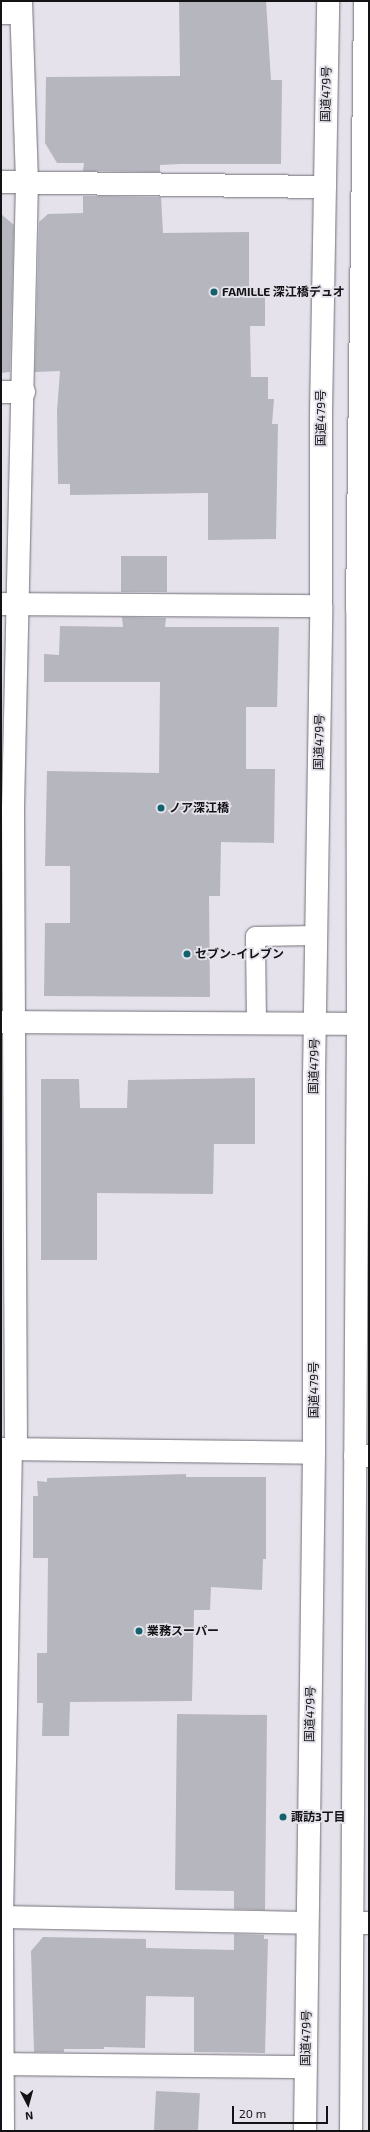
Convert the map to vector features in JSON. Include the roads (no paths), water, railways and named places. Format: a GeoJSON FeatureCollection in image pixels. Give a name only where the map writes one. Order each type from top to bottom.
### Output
{"type":"FeatureCollection","features":[{"type":"Feature","properties":{"kind":"main road","name":"国道479号"},"geometry":{"type":"LineString","coordinates":[[305,2131],[314,1453],[314,1023],[321,606],[328,1]]}},
{"type":"Feature","properties":{"kind":"main road"},"geometry":{"type":"LineString","coordinates":[[351,2131],[361,1923],[365,1]]}},
{"type":"Feature","properties":{"kind":"main road"},"geometry":{"type":"LineString","coordinates":[[3,2131],[1,1917],[9,1449],[7,808],[10,604],[24,392],[27,182],[15,9]]}},
{"type":"Feature","properties":{"kind":"main road"},"geometry":{"type":"LineString","coordinates":[[1,182],[325,187]]}},
{"type":"Feature","properties":{"kind":"main road"},"geometry":{"type":"LineString","coordinates":[[1,392],[24,392]]}},
{"type":"Feature","properties":{"kind":"main road"},"geometry":{"type":"LineString","coordinates":[[10,604],[321,606]]}},
{"type":"Feature","properties":{"kind":"main road"},"geometry":{"type":"LineString","coordinates":[[8,1022],[256,1022],[363,1024]]}},
{"type":"Feature","properties":{"kind":"main road"},"geometry":{"type":"LineString","coordinates":[[9,1449],[314,1453]]}},
{"type":"Feature","properties":{"kind":"main road"},"geometry":{"type":"LineString","coordinates":[[1,1917],[307,1923]]}},
{"type":"Feature","properties":{"kind":"main road"},"geometry":{"type":"LineString","coordinates":[[2,2064],[305,2067]]}},
{"type":"Feature","properties":{"kind":"lane"},"geometry":{"type":"LineString","coordinates":[[256,1022],[255,936],[316,935]]}},
{"type":"Feature","properties":{"kind":"place","name":"FAMILLE 深江橋デュオ"},"geometry":{"type":"Point","coordinates":[214,292]}},
{"type":"Feature","properties":{"kind":"place","name":"ノア深江橋"},"geometry":{"type":"Point","coordinates":[161,808]}},
{"type":"Feature","properties":{"kind":"place","name":"セブン-イレブン"},"geometry":{"type":"Point","coordinates":[187,954]}},
{"type":"Feature","properties":{"kind":"place","name":"業務スーパー"},"geometry":{"type":"Point","coordinates":[139,1631]}},
{"type":"Feature","properties":{"kind":"place","name":"諏訪3丁目"},"geometry":{"type":"Point","coordinates":[283,1817]}}]}
